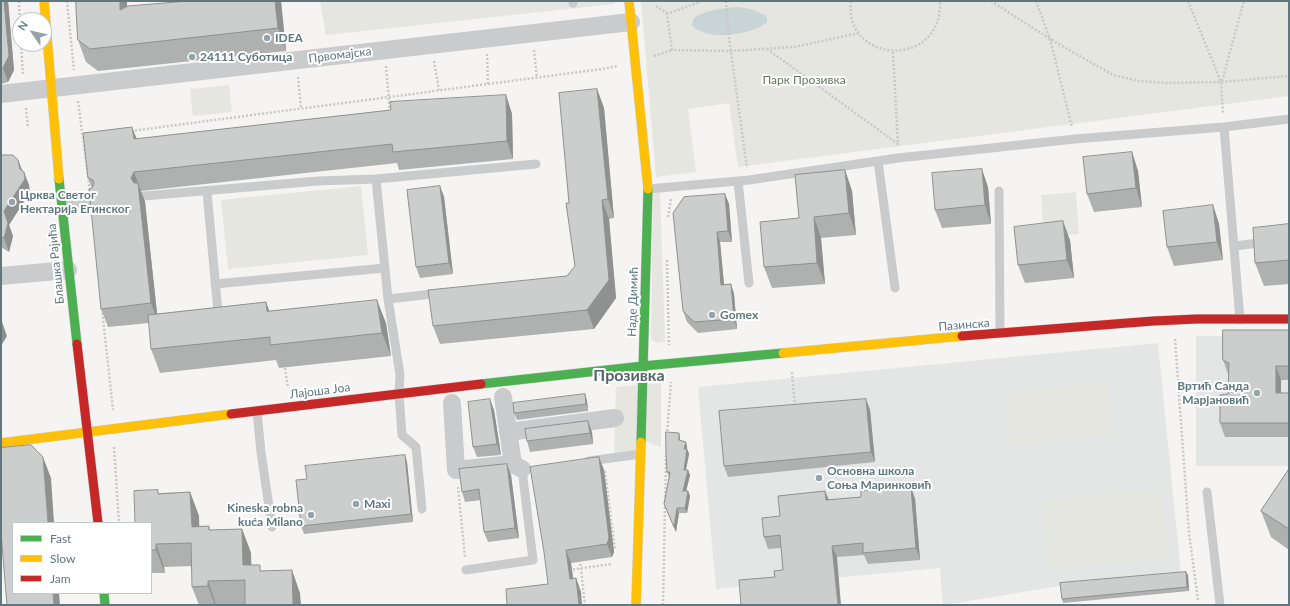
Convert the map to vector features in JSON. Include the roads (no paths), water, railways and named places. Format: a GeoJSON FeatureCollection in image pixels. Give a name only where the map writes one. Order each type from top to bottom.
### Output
{"type":"FeatureCollection","features":[{"type":"Feature","properties":{"kind":"street","name":"Блашка Рајића"},"geometry":{"type":"LineString","coordinates":[[44,1],[50,88],[68,270],[98,522]]}},
{"type":"Feature","properties":{"kind":"street","name":"Наде Димић"},"geometry":{"type":"LineString","coordinates":[[629,1],[648,189],[636,605]]}},
{"type":"Feature","properties":{"kind":"street","name":"Првомајска"},"geometry":{"type":"LineString","coordinates":[[1,94],[631,22]]}},
{"type":"Feature","properties":{"kind":"street"},"geometry":{"type":"LineString","coordinates":[[1,276],[68,270]]}},
{"type":"Feature","properties":{"kind":"street","name":"Пазинска"},"geometry":{"type":"LineString","coordinates":[[643,366],[1153,321],[1197,319],[1289,319]]}},
{"type":"Feature","properties":{"kind":"street","name":"Лајоша Јоа"},"geometry":{"type":"LineString","coordinates":[[1,443],[399,393],[643,366]]}},
{"type":"Feature","properties":{"kind":"street"},"geometry":{"type":"LineString","coordinates":[[452,403],[456,470],[524,467],[508,432],[503,397]]}},
{"type":"Feature","properties":{"kind":"street"},"geometry":{"type":"LineString","coordinates":[[508,432],[615,418]]}},
{"type":"Feature","properties":{"kind":"street"},"geometry":{"type":"LineString","coordinates":[[104,594],[106,605]]}},
{"type":"Feature","properties":{"kind":"lane"},"geometry":{"type":"LineString","coordinates":[[648,189],[749,180],[898,158],[1075,139],[1224,127],[1289,119]]}},
{"type":"Feature","properties":{"kind":"lane"},"geometry":{"type":"LineString","coordinates":[[1224,127],[1240,320]]}},
{"type":"Feature","properties":{"kind":"lane"},"geometry":{"type":"LineString","coordinates":[[878,161],[895,288]]}},
{"type":"Feature","properties":{"kind":"lane"},"geometry":{"type":"LineString","coordinates":[[144,196],[207,192],[318,181],[376,179],[536,164]]}},
{"type":"Feature","properties":{"kind":"lane"},"geometry":{"type":"LineString","coordinates":[[376,179],[387,304],[400,375],[399,393],[402,435],[416,447],[422,509]]}},
{"type":"Feature","properties":{"kind":"lane"},"geometry":{"type":"LineString","coordinates":[[738,181],[749,283]]}},
{"type":"Feature","properties":{"kind":"lane"},"geometry":{"type":"LineString","coordinates":[[998,191],[1000,334]]}},
{"type":"Feature","properties":{"kind":"lane"},"geometry":{"type":"LineString","coordinates":[[207,192],[218,312],[235,321]]}},
{"type":"Feature","properties":{"kind":"lane"},"geometry":{"type":"LineString","coordinates":[[62,206],[93,203]]}},
{"type":"Feature","properties":{"kind":"lane"},"geometry":{"type":"LineString","coordinates":[[1235,246],[1289,239]]}},
{"type":"Feature","properties":{"kind":"lane"},"geometry":{"type":"LineString","coordinates":[[215,284],[385,268]]}},
{"type":"Feature","properties":{"kind":"lane"},"geometry":{"type":"LineString","coordinates":[[387,304],[449,293]]}},
{"type":"Feature","properties":{"kind":"lane"},"geometry":{"type":"LineString","coordinates":[[257,412],[261,452],[272,527]]}},
{"type":"Feature","properties":{"kind":"lane"},"geometry":{"type":"LineString","coordinates":[[582,462],[641,454]]}},
{"type":"Feature","properties":{"kind":"lane"},"geometry":{"type":"LineString","coordinates":[[466,570],[533,560],[524,467]]}},
{"type":"Feature","properties":{"kind":"lane"},"geometry":{"type":"LineString","coordinates":[[1207,492],[1220,605]]}},
{"type":"Feature","properties":{"kind":"place","name":"IDEA"},"geometry":{"type":"Point","coordinates":[267,38]}},
{"type":"Feature","properties":{"kind":"place","name":"24111 Суботица"},"geometry":{"type":"Point","coordinates":[192,57]}},
{"type":"Feature","properties":{"kind":"place","name":"Црква Светог Нектарија Егинског"},"geometry":{"type":"Point","coordinates":[12,202]}},
{"type":"Feature","properties":{"kind":"place","name":"Gomex"},"geometry":{"type":"Point","coordinates":[712,315]}},
{"type":"Feature","properties":{"kind":"place","name":"Вртић Санда Марјановић"},"geometry":{"type":"Point","coordinates":[1257,393]}},
{"type":"Feature","properties":{"kind":"place","name":"Основна школа Соња Маринковић"},"geometry":{"type":"Point","coordinates":[819,478]}},
{"type":"Feature","properties":{"kind":"place","name":"Maxi"},"geometry":{"type":"Point","coordinates":[356,504]}},
{"type":"Feature","properties":{"kind":"place","name":"Kineska robna kuća Milano"},"geometry":{"type":"Point","coordinates":[311,515]}},
{"type":"Feature","properties":{"kind":"district","name":"Прозивка"},"geometry":{"type":"Point","coordinates":[629,376]}},
{"type":"Feature","properties":{"kind":"park label","name":"Парк Прозивка"},"geometry":{"type":"Point","coordinates":[804,80]}}]}
